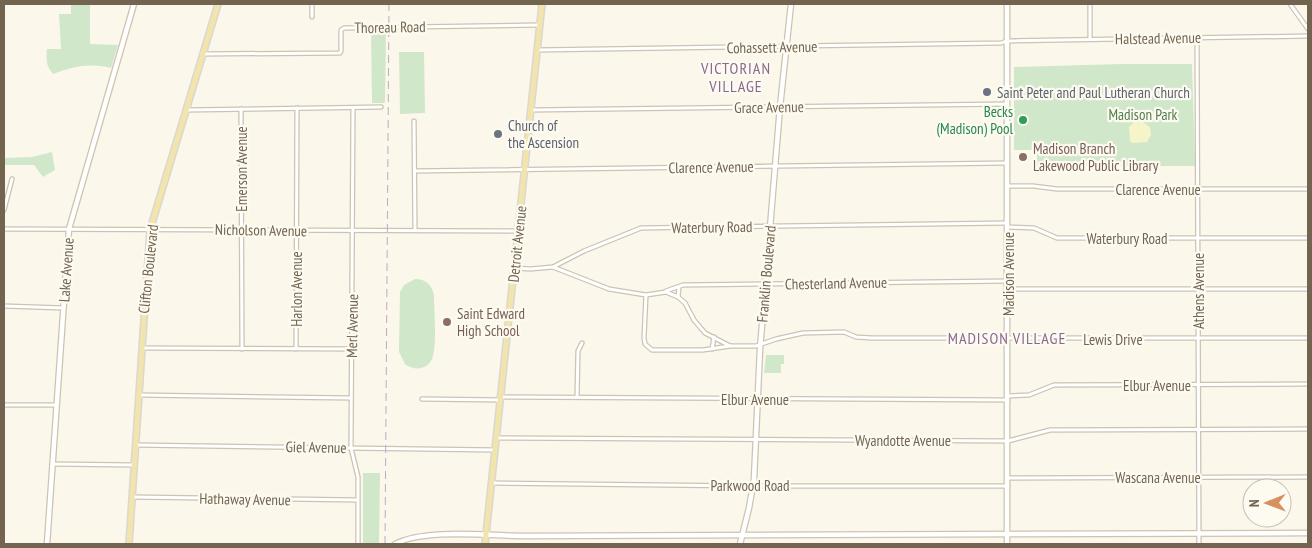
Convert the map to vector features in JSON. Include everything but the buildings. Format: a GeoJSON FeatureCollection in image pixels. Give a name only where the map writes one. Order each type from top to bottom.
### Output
{"type":"FeatureCollection","features":[{"type":"Feature","properties":{"kind":"main road","name":"Clifton Boulevard"},"geometry":{"type":"LineString","coordinates":[[129,544],[150,230],[218,4]]}},
{"type":"Feature","properties":{"kind":"main road","name":"Detroit Avenue"},"geometry":{"type":"LineString","coordinates":[[485,544],[542,4]]}},
{"type":"Feature","properties":{"kind":"street","name":"Lake Avenue"},"geometry":{"type":"LineString","coordinates":[[47,544],[69,229],[134,4]]}},
{"type":"Feature","properties":{"kind":"street"},"geometry":{"type":"LineString","coordinates":[[312,4],[312,17]]}},
{"type":"Feature","properties":{"kind":"street","name":"Franklin Boulevard"},"geometry":{"type":"LineString","coordinates":[[740,544],[753,486],[757,439],[757,399],[770,226],[791,4]]}},
{"type":"Feature","properties":{"kind":"street","name":"Madison Avenue"},"geometry":{"type":"LineString","coordinates":[[1007,4],[1008,544]]}},
{"type":"Feature","properties":{"kind":"street"},"geometry":{"type":"LineString","coordinates":[[1090,4],[1090,38]]}},
{"type":"Feature","properties":{"kind":"street"},"geometry":{"type":"LineString","coordinates":[[1290,4],[1308,29]]}},
{"type":"Feature","properties":{"kind":"street","name":"Thoreau Road"},"geometry":{"type":"LineString","coordinates":[[203,54],[340,53],[341,30],[344,28],[540,25]]}},
{"type":"Feature","properties":{"kind":"street","name":"Halstead Avenue"},"geometry":{"type":"LineString","coordinates":[[1007,41],[1090,38],[1308,36]]}},
{"type":"Feature","properties":{"kind":"street","name":"Athens Avenue"},"geometry":{"type":"LineString","coordinates":[[1197,38],[1198,544]]}},
{"type":"Feature","properties":{"kind":"street","name":"Cohassett Avenue"},"geometry":{"type":"LineString","coordinates":[[537,50],[1001,43],[1007,41]]}},
{"type":"Feature","properties":{"kind":"street","name":"Grace Avenue"},"geometry":{"type":"LineString","coordinates":[[531,110],[1007,104]]}},
{"type":"Feature","properties":{"kind":"street"},"geometry":{"type":"LineString","coordinates":[[186,110],[381,107]]}},
{"type":"Feature","properties":{"kind":"street","name":"Harlon Avenue"},"geometry":{"type":"LineString","coordinates":[[296,349],[297,108]]}},
{"type":"Feature","properties":{"kind":"street","name":"Merl Avenue"},"geometry":{"type":"LineString","coordinates":[[353,108],[354,231],[351,448],[358,477],[358,544]]}},
{"type":"Feature","properties":{"kind":"street","name":"Emerson Avenue"},"geometry":{"type":"LineString","coordinates":[[241,109],[242,349]]}},
{"type":"Feature","properties":{"kind":"street"},"geometry":{"type":"LineString","coordinates":[[414,121],[415,230]]}},
{"type":"Feature","properties":{"kind":"street","name":"Clarence Avenue"},"geometry":{"type":"LineString","coordinates":[[415,171],[1008,163]]}},
{"type":"Feature","properties":{"kind":"street"},"geometry":{"type":"LineString","coordinates":[[4,210],[12,180]]}},
{"type":"Feature","properties":{"kind":"street","name":"Clarence Avenue"},"geometry":{"type":"LineString","coordinates":[[1008,186],[1033,186],[1057,189],[1308,189]]}},
{"type":"Feature","properties":{"kind":"street","name":"Waterbury Road"},"geometry":{"type":"LineString","coordinates":[[514,268],[553,267],[584,251],[641,228],[1008,225],[1034,228],[1056,238],[1308,238]]}},
{"type":"Feature","properties":{"kind":"street","name":"Nicholson Avenue"},"geometry":{"type":"LineString","coordinates":[[4,230],[518,231]]}},
{"type":"Feature","properties":{"kind":"street"},"geometry":{"type":"LineString","coordinates":[[553,267],[609,288],[646,295],[666,292],[678,297],[679,287]]}},
{"type":"Feature","properties":{"kind":"street","name":"Chesterland Avenue"},"geometry":{"type":"LineString","coordinates":[[666,292],[683,285],[1008,280]]}},
{"type":"Feature","properties":{"kind":"street"},"geometry":{"type":"LineString","coordinates":[[1008,289],[1308,289]]}},
{"type":"Feature","properties":{"kind":"street"},"geometry":{"type":"LineString","coordinates":[[646,295],[644,338],[645,344],[652,350],[712,349],[730,346]]}},
{"type":"Feature","properties":{"kind":"street","name":"Lewis Drive"},"geometry":{"type":"LineString","coordinates":[[678,297],[705,333],[730,346],[750,346],[803,333],[844,332],[856,337],[872,338],[1308,338]]}},
{"type":"Feature","properties":{"kind":"street"},"geometry":{"type":"LineString","coordinates":[[4,306],[63,308]]}},
{"type":"Feature","properties":{"kind":"street"},"geometry":{"type":"LineString","coordinates":[[712,349],[714,338]]}},
{"type":"Feature","properties":{"kind":"street"},"geometry":{"type":"LineString","coordinates":[[577,397],[578,351],[582,344]]}},
{"type":"Feature","properties":{"kind":"street"},"geometry":{"type":"LineString","coordinates":[[142,348],[352,349]]}},
{"type":"Feature","properties":{"kind":"street","name":"Elbur Avenue"},"geometry":{"type":"LineString","coordinates":[[422,399],[577,397],[757,399],[1008,398],[1029,395],[1054,385],[1308,384]]}},
{"type":"Feature","properties":{"kind":"street"},"geometry":{"type":"LineString","coordinates":[[139,395],[351,398]]}},
{"type":"Feature","properties":{"kind":"street"},"geometry":{"type":"LineString","coordinates":[[4,405],[56,405]]}},
{"type":"Feature","properties":{"kind":"street","name":"Wyandotte Avenue"},"geometry":{"type":"LineString","coordinates":[[497,438],[1008,441],[1050,430],[1308,429]]}},
{"type":"Feature","properties":{"kind":"street","name":"Giel Avenue"},"geometry":{"type":"LineString","coordinates":[[136,445],[496,450]]}},
{"type":"Feature","properties":{"kind":"street"},"geometry":{"type":"LineString","coordinates":[[52,464],[134,465]]}},
{"type":"Feature","properties":{"kind":"street","name":"Wascana Avenue"},"geometry":{"type":"LineString","coordinates":[[1008,478],[1308,477]]}},
{"type":"Feature","properties":{"kind":"street","name":"Parkwood Road"},"geometry":{"type":"LineString","coordinates":[[492,483],[1008,486]]}},
{"type":"Feature","properties":{"kind":"street","name":"Hathaway Avenue"},"geometry":{"type":"LineString","coordinates":[[133,497],[357,500]]}},
{"type":"Feature","properties":{"kind":"street"},"geometry":{"type":"LineString","coordinates":[[395,544],[427,535],[742,536],[1308,532]]}},
{"type":"Feature","properties":{"kind":"green space"},"geometry":{"type":"Polygon","coordinates":[[[71,4],[90,4],[90,44],[118,45],[111,68],[103,66],[75,67],[53,74],[49,68],[47,49],[61,49],[59,14],[71,14],[71,4]]]}},
{"type":"Feature","properties":{"kind":"green space"},"geometry":{"type":"Polygon","coordinates":[[[386,30],[385,103],[372,103],[371,31],[386,30]]]}},
{"type":"Feature","properties":{"kind":"green space"},"geometry":{"type":"Polygon","coordinates":[[[399,52],[424,52],[425,113],[400,114],[399,52]]]}},
{"type":"Feature","properties":{"kind":"green space","name":"Madison Park"},"geometry":{"type":"Polygon","coordinates":[[[1192,64],[1195,166],[1037,166],[1037,150],[1014,150],[1014,67],[1192,64]]]}},
{"type":"Feature","properties":{"kind":"green space"},"geometry":{"type":"Polygon","coordinates":[[[52,152],[55,170],[43,177],[34,165],[4,165],[4,158],[32,157],[52,152]]]}},
{"type":"Feature","properties":{"kind":"green space"},"geometry":{"type":"Polygon","coordinates":[[[415,279],[428,283],[434,295],[434,350],[429,364],[422,368],[413,368],[405,364],[399,352],[400,292],[404,285],[415,279]]]}},
{"type":"Feature","properties":{"kind":"green space"},"geometry":{"type":"Polygon","coordinates":[[[766,355],[784,355],[781,373],[764,373],[766,355]]]}},
{"type":"Feature","properties":{"kind":"green space"},"geometry":{"type":"Polygon","coordinates":[[[363,473],[380,473],[379,544],[363,544],[363,473]]]}},
{"type":"Feature","properties":{"kind":"sand"},"geometry":{"type":"Polygon","coordinates":[[[1141,121],[1150,127],[1151,135],[1147,142],[1132,143],[1130,141],[1129,127],[1134,122],[1141,121]]]}},
{"type":"Feature","properties":{"kind":"railway"},"geometry":{"type":"LineString","coordinates":[[385,544],[389,4]]}},
{"type":"Feature","properties":{"kind":"place","name":"Saint Peter and Paul Lutheran Church"},"geometry":{"type":"Point","coordinates":[987,92]}},
{"type":"Feature","properties":{"kind":"place","name":"Becks (Madison) Pool"},"geometry":{"type":"Point","coordinates":[1023,120]}},
{"type":"Feature","properties":{"kind":"place","name":"Church of the Ascension"},"geometry":{"type":"Point","coordinates":[498,134]}},
{"type":"Feature","properties":{"kind":"place","name":"Madison Branch Lakewood Public Library"},"geometry":{"type":"Point","coordinates":[1023,157]}},
{"type":"Feature","properties":{"kind":"place","name":"Saint Edward High School"},"geometry":{"type":"Point","coordinates":[447,322]}},
{"type":"Feature","properties":{"kind":"district","name":"VICTORIAN VILLAGE"},"geometry":{"type":"Point","coordinates":[736,77]}},
{"type":"Feature","properties":{"kind":"district","name":"MADISON VILLAGE"},"geometry":{"type":"Point","coordinates":[1007,338]}}]}
